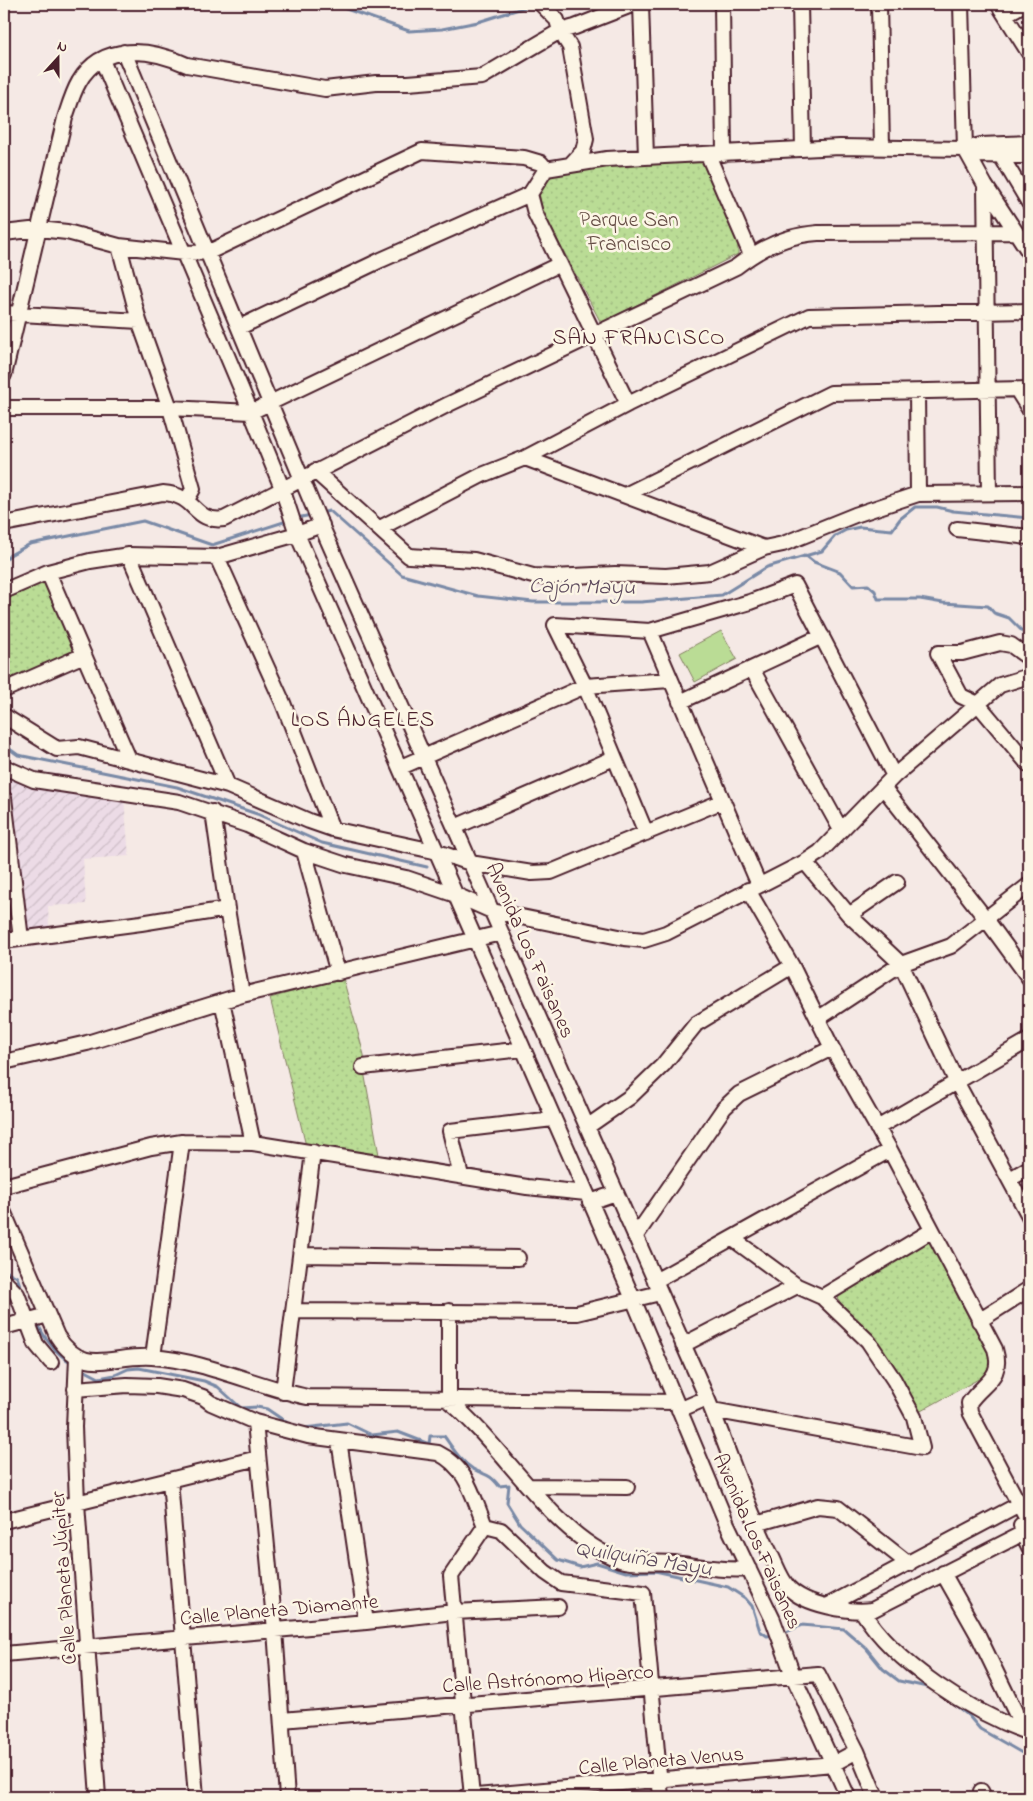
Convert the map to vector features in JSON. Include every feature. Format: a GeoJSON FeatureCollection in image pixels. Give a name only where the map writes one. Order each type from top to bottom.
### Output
{"type":"FeatureCollection","features":[{"type":"Feature","properties":{"kind":"street"},"geometry":{"type":"LineString","coordinates":[[540,4],[557,20],[560,31],[570,47],[586,139],[583,150],[570,165]]}},
{"type":"Feature","properties":{"kind":"street"},"geometry":{"type":"LineString","coordinates":[[4,375],[11,314],[39,229],[65,118],[79,81],[102,60],[124,52],[144,51],[167,56],[187,65],[325,89],[376,83],[408,83],[482,76],[560,31],[634,4]]}},
{"type":"Feature","properties":{"kind":"street"},"geometry":{"type":"LineString","coordinates":[[641,4],[646,157]]}},
{"type":"Feature","properties":{"kind":"street"},"geometry":{"type":"LineString","coordinates":[[722,4],[724,154]]}},
{"type":"Feature","properties":{"kind":"street"},"geometry":{"type":"LineString","coordinates":[[800,4],[802,149]]}},
{"type":"Feature","properties":{"kind":"street"},"geometry":{"type":"LineString","coordinates":[[879,4],[882,147]]}},
{"type":"Feature","properties":{"kind":"street"},"geometry":{"type":"LineString","coordinates":[[961,4],[965,149],[985,185],[1029,252]]}},
{"type":"Feature","properties":{"kind":"street"},"geometry":{"type":"LineString","coordinates":[[1024,4],[1002,9],[1029,53]]}},
{"type":"Feature","properties":{"kind":"street","name":"Avenida Los Faisanes"},"geometry":{"type":"LineString","coordinates":[[124,52],[318,517],[709,1404],[756,1524],[787,1586],[796,1595],[827,1606]]}},
{"type":"Feature","properties":{"kind":"street"},"geometry":{"type":"LineString","coordinates":[[102,60],[251,412],[282,488],[294,524],[588,1198]]}},
{"type":"Feature","properties":{"kind":"street"},"geometry":{"type":"LineString","coordinates":[[240,327],[381,260],[530,194],[546,169],[607,159],[802,149],[882,147],[965,149],[981,145],[1029,143]]}},
{"type":"Feature","properties":{"kind":"street"},"geometry":{"type":"LineString","coordinates":[[965,149],[978,156],[1029,156]]}},
{"type":"Feature","properties":{"kind":"street"},"geometry":{"type":"LineString","coordinates":[[4,233],[39,229],[67,232],[119,246],[184,253],[208,252],[422,152],[524,158],[541,163],[546,169]]}},
{"type":"Feature","properties":{"kind":"street"},"geometry":{"type":"LineString","coordinates":[[708,155],[751,256]]}},
{"type":"Feature","properties":{"kind":"street"},"geometry":{"type":"LineString","coordinates":[[1001,156],[1029,203]]}},
{"type":"Feature","properties":{"kind":"street"},"geometry":{"type":"LineString","coordinates":[[985,185],[986,391],[989,493]]}},
{"type":"Feature","properties":{"kind":"street"},"geometry":{"type":"LineString","coordinates":[[530,194],[535,212],[628,404]]}},
{"type":"Feature","properties":{"kind":"street"},"geometry":{"type":"LineString","coordinates":[[4,524],[163,493],[177,494],[188,500],[203,517],[212,520],[224,518],[315,470],[594,334],[736,268],[751,256],[786,238],[798,235],[1016,232]]}},
{"type":"Feature","properties":{"kind":"street"},"geometry":{"type":"LineString","coordinates":[[119,246],[139,321],[170,408],[192,489],[188,500]]}},
{"type":"Feature","properties":{"kind":"street"},"geometry":{"type":"LineString","coordinates":[[4,408],[170,408],[251,412],[560,264]]}},
{"type":"Feature","properties":{"kind":"street"},"geometry":{"type":"LineString","coordinates":[[380,528],[482,474],[525,458],[628,404],[809,316],[1029,311]]}},
{"type":"Feature","properties":{"kind":"street"},"geometry":{"type":"LineString","coordinates":[[11,314],[139,321]]}},
{"type":"Feature","properties":{"kind":"street"},"geometry":{"type":"LineString","coordinates":[[625,495],[830,394],[1023,389],[1029,410]]}},
{"type":"Feature","properties":{"kind":"street"},"geometry":{"type":"LineString","coordinates":[[917,392],[918,494]]}},
{"type":"Feature","properties":{"kind":"street"},"geometry":{"type":"LineString","coordinates":[[525,458],[764,548]]}},
{"type":"Feature","properties":{"kind":"street"},"geometry":{"type":"LineString","coordinates":[[315,470],[409,556],[474,560],[533,576],[553,577],[615,574],[666,576],[710,572],[764,548],[782,544],[854,515],[918,494],[1029,493]]}},
{"type":"Feature","properties":{"kind":"street"},"geometry":{"type":"LineString","coordinates":[[4,591],[48,572],[90,561],[129,555],[217,557],[294,524],[318,517]]}},
{"type":"Feature","properties":{"kind":"street"},"geometry":{"type":"LineString","coordinates":[[957,529],[1029,537]]}},
{"type":"Feature","properties":{"kind":"street"},"geometry":{"type":"LineString","coordinates":[[129,555],[228,786]]}},
{"type":"Feature","properties":{"kind":"street"},"geometry":{"type":"LineString","coordinates":[[217,557],[283,703],[332,828]]}},
{"type":"Feature","properties":{"kind":"street"},"geometry":{"type":"LineString","coordinates":[[48,572],[129,759]]}},
{"type":"Feature","properties":{"kind":"street"},"geometry":{"type":"LineString","coordinates":[[646,833],[585,686],[555,625],[650,632],[750,602],[795,585],[894,776]]}},
{"type":"Feature","properties":{"kind":"street"},"geometry":{"type":"LineString","coordinates":[[650,632],[723,801],[753,887],[819,1018],[832,1048],[890,1150],[995,1349],[998,1361],[996,1374],[969,1404],[970,1412],[1024,1502],[1029,1547]]}},
{"type":"Feature","properties":{"kind":"street"},"geometry":{"type":"LineString","coordinates":[[680,702],[822,636]]}},
{"type":"Feature","properties":{"kind":"street"},"geometry":{"type":"LineString","coordinates":[[1029,658],[1011,645],[1000,643],[962,653],[938,653],[961,696],[978,704],[1029,765]]}},
{"type":"Feature","properties":{"kind":"street"},"geometry":{"type":"LineString","coordinates":[[4,690],[84,655]]}},
{"type":"Feature","properties":{"kind":"street"},"geometry":{"type":"LineString","coordinates":[[752,669],[841,830]]}},
{"type":"Feature","properties":{"kind":"street"},"geometry":{"type":"LineString","coordinates":[[4,768],[34,780],[179,802],[213,812],[304,851],[346,864],[406,878],[456,895],[492,911],[624,938],[644,940],[666,932],[805,862],[820,852],[894,776],[1000,685],[1029,676]]}},
{"type":"Feature","properties":{"kind":"street"},"geometry":{"type":"LineString","coordinates":[[401,767],[585,686],[670,680]]}},
{"type":"Feature","properties":{"kind":"street"},"geometry":{"type":"LineString","coordinates":[[4,716],[58,749],[79,747],[129,759],[228,786],[309,821],[332,828],[438,852],[470,863],[532,873],[551,872],[723,801]]}},
{"type":"Feature","properties":{"kind":"street"},"geometry":{"type":"LineString","coordinates":[[455,828],[614,758]]}},
{"type":"Feature","properties":{"kind":"street"},"geometry":{"type":"LineString","coordinates":[[883,787],[986,919],[1029,978]]}},
{"type":"Feature","properties":{"kind":"street"},"geometry":{"type":"LineString","coordinates":[[4,798],[21,939]]}},
{"type":"Feature","properties":{"kind":"street"},"geometry":{"type":"LineString","coordinates":[[213,812],[242,995]]}},
{"type":"Feature","properties":{"kind":"street"},"geometry":{"type":"LineString","coordinates":[[304,851],[338,973]]}},
{"type":"Feature","properties":{"kind":"street"},"geometry":{"type":"LineString","coordinates":[[805,862],[849,915],[901,964],[957,1083],[1029,1216]]}},
{"type":"Feature","properties":{"kind":"street"},"geometry":{"type":"LineString","coordinates":[[849,915],[897,882]]}},
{"type":"Feature","properties":{"kind":"street"},"geometry":{"type":"LineString","coordinates":[[819,1018],[901,964],[951,946],[1029,885]]}},
{"type":"Feature","properties":{"kind":"street"},"geometry":{"type":"LineString","coordinates":[[4,941],[141,923],[227,909]]}},
{"type":"Feature","properties":{"kind":"street"},"geometry":{"type":"LineString","coordinates":[[4,1062],[87,1044],[242,995],[501,933]]}},
{"type":"Feature","properties":{"kind":"street"},"geometry":{"type":"LineString","coordinates":[[587,1127],[630,1097],[663,1065],[696,1024],[792,966]]}},
{"type":"Feature","properties":{"kind":"street"},"geometry":{"type":"LineString","coordinates":[[222,1001],[253,1143]]}},
{"type":"Feature","properties":{"kind":"street"},"geometry":{"type":"LineString","coordinates":[[877,1128],[1029,1040]]}},
{"type":"Feature","properties":{"kind":"street"},"geometry":{"type":"LineString","coordinates":[[635,1237],[724,1108],[738,1094],[832,1048]]}},
{"type":"Feature","properties":{"kind":"street"},"geometry":{"type":"LineString","coordinates":[[363,1067],[523,1049]]}},
{"type":"Feature","properties":{"kind":"street"},"geometry":{"type":"LineString","coordinates":[[461,1176],[450,1132],[553,1119]]}},
{"type":"Feature","properties":{"kind":"street"},"geometry":{"type":"LineString","coordinates":[[153,1357],[182,1142]]}},
{"type":"Feature","properties":{"kind":"street"},"geometry":{"type":"LineString","coordinates":[[4,1186],[151,1147],[182,1142],[253,1143],[588,1198],[616,1193]]}},
{"type":"Feature","properties":{"kind":"street"},"geometry":{"type":"LineString","coordinates":[[293,1311],[577,1313],[634,1301],[732,1239],[890,1150]]}},
{"type":"Feature","properties":{"kind":"street"},"geometry":{"type":"LineString","coordinates":[[283,1392],[313,1152]]}},
{"type":"Feature","properties":{"kind":"street"},"geometry":{"type":"LineString","coordinates":[[1010,1179],[1029,1168]]}},
{"type":"Feature","properties":{"kind":"street","name":"Avenida Los Faisanes"},"geometry":{"type":"LineString","coordinates":[[588,1198],[634,1301],[727,1524],[774,1620],[794,1678],[848,1797]]}},
{"type":"Feature","properties":{"kind":"street"},"geometry":{"type":"LineString","coordinates":[[4,1212],[48,1315],[66,1350],[88,1361],[121,1357],[153,1357],[227,1372],[283,1392],[307,1397],[677,1406],[709,1404],[922,1448],[914,1417],[894,1380],[868,1341],[822,1297],[797,1286],[732,1239]]}},
{"type":"Feature","properties":{"kind":"street"},"geometry":{"type":"LineString","coordinates":[[822,1297],[932,1231]]}},
{"type":"Feature","properties":{"kind":"street"},"geometry":{"type":"LineString","coordinates":[[301,1255],[518,1258]]}},
{"type":"Feature","properties":{"kind":"street"},"geometry":{"type":"LineString","coordinates":[[4,1281],[17,1294],[36,1344],[51,1362]]}},
{"type":"Feature","properties":{"kind":"street"},"geometry":{"type":"LineString","coordinates":[[683,1345],[797,1286]]}},
{"type":"Feature","properties":{"kind":"street"},"geometry":{"type":"LineString","coordinates":[[979,1321],[1029,1289]]}},
{"type":"Feature","properties":{"kind":"street"},"geometry":{"type":"LineString","coordinates":[[449,1311],[449,1401],[480,1430],[528,1486],[587,1544],[622,1560],[672,1563],[725,1571],[749,1569]]}},
{"type":"Feature","properties":{"kind":"street"},"geometry":{"type":"LineString","coordinates":[[4,1328],[48,1315]]}},
{"type":"Feature","properties":{"kind":"street","name":"Calle Planeta Júpiter"},"geometry":{"type":"LineString","coordinates":[[77,1357],[74,1389],[77,1503],[98,1797]]}},
{"type":"Feature","properties":{"kind":"street"},"geometry":{"type":"LineString","coordinates":[[74,1389],[127,1385],[156,1386],[183,1390],[203,1397],[211,1404],[255,1422],[308,1436],[438,1453],[452,1460],[463,1474],[485,1526]]}},
{"type":"Feature","properties":{"kind":"street"},"geometry":{"type":"LineString","coordinates":[[255,1422],[275,1630],[287,1797]]}},
{"type":"Feature","properties":{"kind":"street"},"geometry":{"type":"LineString","coordinates":[[339,1440],[366,1622]]}},
{"type":"Feature","properties":{"kind":"street"},"geometry":{"type":"LineString","coordinates":[[4,1521],[258,1458]]}},
{"type":"Feature","properties":{"kind":"street"},"geometry":{"type":"LineString","coordinates":[[170,1480],[196,1797]]}},
{"type":"Feature","properties":{"kind":"street"},"geometry":{"type":"LineString","coordinates":[[528,1486],[627,1487]]}},
{"type":"Feature","properties":{"kind":"street"},"geometry":{"type":"LineString","coordinates":[[827,1606],[1024,1502]]}},
{"type":"Feature","properties":{"kind":"street"},"geometry":{"type":"LineString","coordinates":[[756,1524],[818,1506],[838,1508],[909,1564]]}},
{"type":"Feature","properties":{"kind":"street"},"geometry":{"type":"LineString","coordinates":[[485,1526],[501,1530],[545,1572],[562,1583],[643,1593],[661,1797]]}},
{"type":"Feature","properties":{"kind":"street"},"geometry":{"type":"LineString","coordinates":[[470,1797],[451,1576],[485,1526]]}},
{"type":"Feature","properties":{"kind":"street"},"geometry":{"type":"LineString","coordinates":[[827,1606],[862,1612],[884,1605],[1027,1529]]}},
{"type":"Feature","properties":{"kind":"street"},"geometry":{"type":"LineString","coordinates":[[943,1573],[978,1635],[1027,1732]]}},
{"type":"Feature","properties":{"kind":"street","name":"Calle Planeta Diamante"},"geometry":{"type":"LineString","coordinates":[[4,1654],[366,1622],[454,1612],[558,1606]]}},
{"type":"Feature","properties":{"kind":"street"},"geometry":{"type":"LineString","coordinates":[[862,1612],[874,1631],[921,1674],[974,1706],[1027,1732]]}},
{"type":"Feature","properties":{"kind":"street","name":"Calle Astrónomo Hiparco"},"geometry":{"type":"LineString","coordinates":[[282,1720],[794,1678],[818,1674],[856,1751]]}},
{"type":"Feature","properties":{"kind":"street"},"geometry":{"type":"LineString","coordinates":[[856,1751],[876,1797]]}},
{"type":"Feature","properties":{"kind":"street","name":"Calle Planeta Venus"},"geometry":{"type":"LineString","coordinates":[[470,1797],[566,1793],[660,1780],[833,1764],[856,1751]]}},
{"type":"Feature","properties":{"kind":"shaded area"},"geometry":{"type":"Polygon","coordinates":[[[7,774],[42,790],[124,799],[129,856],[83,859],[86,904],[48,906],[49,928],[25,932],[7,774]]]}},
{"type":"Feature","properties":{"kind":"green space","name":"Parque San Francisco"},"geometry":{"type":"Polygon","coordinates":[[[705,160],[738,241],[738,254],[603,322],[600,321],[543,212],[539,193],[551,173],[605,165],[705,160]]]}},
{"type":"Feature","properties":{"kind":"green space"},"geometry":{"type":"Polygon","coordinates":[[[45,580],[77,652],[4,682],[4,600],[45,580]]]}},
{"type":"Feature","properties":{"kind":"green space"},"geometry":{"type":"Polygon","coordinates":[[[721,631],[737,659],[695,682],[680,653],[721,631]]]}},
{"type":"Feature","properties":{"kind":"green space"},"geometry":{"type":"Polygon","coordinates":[[[343,978],[364,1055],[365,1077],[379,1155],[306,1146],[270,998],[343,978]]]}},
{"type":"Feature","properties":{"kind":"green space"},"geometry":{"type":"Polygon","coordinates":[[[929,1240],[988,1350],[990,1363],[984,1376],[919,1412],[880,1346],[865,1326],[844,1308],[838,1295],[929,1240]]]}},
{"type":"Feature","properties":{"kind":"waterway"},"geometry":{"type":"LineString","coordinates":[[332,4],[409,31],[442,29],[478,22],[535,4]]}},
{"type":"Feature","properties":{"kind":"waterway","name":"Cajón Mayu"},"geometry":{"type":"LineString","coordinates":[[320,513],[330,511],[402,575],[478,596],[533,602],[641,602],[722,595],[767,567],[822,551],[835,536],[846,530],[860,527],[892,530],[900,519],[915,507],[937,507],[953,511],[1029,518]]}},
{"type":"Feature","properties":{"kind":"waterway","name":"Cajón Mayu"},"geometry":{"type":"LineString","coordinates":[[296,518],[312,515]]}},
{"type":"Feature","properties":{"kind":"waterway","name":"Cajón Mayu"},"geometry":{"type":"LineString","coordinates":[[4,561],[10,555],[30,544],[143,521],[212,545],[290,520]]}},
{"type":"Feature","properties":{"kind":"waterway"},"geometry":{"type":"LineString","coordinates":[[805,555],[814,562],[840,572],[853,586],[868,585],[875,591],[878,599],[920,599],[943,603],[988,606],[994,613],[1009,618],[1029,638]]}},
{"type":"Feature","properties":{"kind":"waterway"},"geometry":{"type":"LineString","coordinates":[[4,745],[18,755],[177,787],[257,814],[322,843],[427,867]]}},
{"type":"Feature","properties":{"kind":"waterway","name":"Quilquiña Mayu"},"geometry":{"type":"LineString","coordinates":[[4,1270],[17,1277],[22,1291]]}},
{"type":"Feature","properties":{"kind":"waterway","name":"Quilquiña Mayu"},"geometry":{"type":"LineString","coordinates":[[27,1304],[34,1315]]}},
{"type":"Feature","properties":{"kind":"waterway","name":"Quilquiña Mayu"},"geometry":{"type":"LineString","coordinates":[[37,1321],[51,1345],[72,1363]]}},
{"type":"Feature","properties":{"kind":"waterway","name":"Quilquiña Mayu"},"geometry":{"type":"LineString","coordinates":[[80,1368],[99,1378],[115,1375],[128,1369],[139,1368],[204,1381],[218,1387],[241,1408],[257,1407],[267,1409],[289,1424],[304,1428],[347,1423],[372,1435],[398,1432],[429,1444],[430,1436],[444,1436],[468,1466],[490,1477],[499,1486],[509,1485],[507,1503],[520,1524],[558,1560],[580,1567],[597,1563],[626,1572],[655,1571],[728,1587],[745,1598],[752,1606],[760,1631],[767,1636],[774,1635]]}},
{"type":"Feature","properties":{"kind":"waterway","name":"Quilquiña Mayu"},"geometry":{"type":"LineString","coordinates":[[782,1634],[802,1625],[844,1629],[866,1648],[883,1669],[899,1681],[932,1688]]}},
{"type":"Feature","properties":{"kind":"waterway","name":"Quilquiña Mayu"},"geometry":{"type":"LineString","coordinates":[[949,1700],[968,1715],[980,1729],[1029,1757]]}},
{"type":"Feature","properties":{"kind":"district","name":"SAN FRANCISCO"},"geometry":{"type":"Point","coordinates":[639,336]}},
{"type":"Feature","properties":{"kind":"district","name":"LOS ÁNGELES"},"geometry":{"type":"Point","coordinates":[363,718]}}]}
